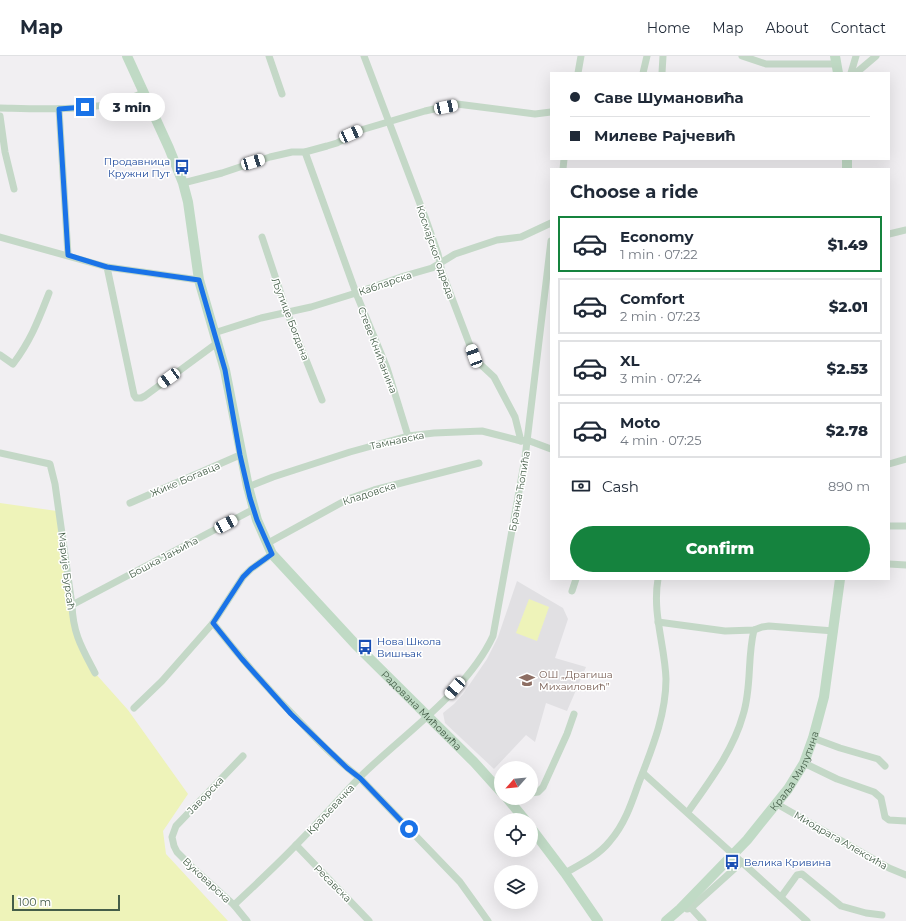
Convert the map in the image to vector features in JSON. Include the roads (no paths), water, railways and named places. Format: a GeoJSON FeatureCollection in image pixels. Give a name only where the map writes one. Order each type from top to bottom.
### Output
{"type":"FeatureCollection","features":[{"type":"Feature","properties":{"kind":"street","name":"Радована Мићовића"},"geometry":{"type":"LineString","coordinates":[[127,56],[172,153],[183,183],[188,202],[199,280],[225,370],[240,455],[254,509],[272,554],[357,646],[427,715],[494,785]]}},
{"type":"Feature","properties":{"kind":"street"},"geometry":{"type":"LineString","coordinates":[[269,56],[282,94]]}},
{"type":"Feature","properties":{"kind":"street","name":"Космајског одреда"},"geometry":{"type":"LineString","coordinates":[[364,56],[425,217],[438,254],[439,263],[474,356],[494,377],[524,441]]}},
{"type":"Feature","properties":{"kind":"street"},"geometry":{"type":"LineString","coordinates":[[578,72],[581,56]]}},
{"type":"Feature","properties":{"kind":"street"},"geometry":{"type":"LineString","coordinates":[[643,72],[647,56]]}},
{"type":"Feature","properties":{"kind":"street"},"geometry":{"type":"LineString","coordinates":[[662,72],[663,56]]}},
{"type":"Feature","properties":{"kind":"street"},"geometry":{"type":"LineString","coordinates":[[742,56],[766,64],[837,64]]}},
{"type":"Feature","properties":{"kind":"street"},"geometry":{"type":"LineString","coordinates":[[851,72],[856,56]]}},
{"type":"Feature","properties":{"kind":"street"},"geometry":{"type":"LineString","coordinates":[[857,72],[876,56]]}},
{"type":"Feature","properties":{"kind":"street"},"geometry":{"type":"LineString","coordinates":[[0,108],[59,109],[93,106],[131,98],[144,92]]}},
{"type":"Feature","properties":{"kind":"street"},"geometry":{"type":"LineString","coordinates":[[183,183],[222,173],[270,157],[292,152],[305,152],[336,143],[361,130],[425,111],[457,104],[535,114],[550,112]]}},
{"type":"Feature","properties":{"kind":"street"},"geometry":{"type":"LineString","coordinates":[[59,109],[68,255]]}},
{"type":"Feature","properties":{"kind":"street"},"geometry":{"type":"LineString","coordinates":[[0,116],[5,152],[14,189]]}},
{"type":"Feature","properties":{"kind":"street","name":"Стеве Книћанина"},"geometry":{"type":"LineString","coordinates":[[305,152],[356,293],[387,368],[408,436]]}},
{"type":"Feature","properties":{"kind":"street","name":"Кабларска"},"geometry":{"type":"LineString","coordinates":[[107,267],[134,395],[136,398],[141,398],[216,338],[261,318],[311,307],[356,293],[432,268],[455,254],[497,240],[521,237],[550,223]]}},
{"type":"Feature","properties":{"kind":"street"},"geometry":{"type":"LineString","coordinates":[[890,234],[906,230]]}},
{"type":"Feature","properties":{"kind":"street"},"geometry":{"type":"LineString","coordinates":[[0,237],[107,267],[199,280]]}},
{"type":"Feature","properties":{"kind":"street","name":"Љутице Богдана"},"geometry":{"type":"LineString","coordinates":[[262,237],[287,312],[322,400]]}},
{"type":"Feature","properties":{"kind":"street","name":"Бранка Ћопића"},"geometry":{"type":"LineString","coordinates":[[427,715],[448,697],[471,670],[493,636],[524,441],[550,248]]}},
{"type":"Feature","properties":{"kind":"street"},"geometry":{"type":"LineString","coordinates":[[0,355],[13,364],[34,332],[49,293]]}},
{"type":"Feature","properties":{"kind":"street","name":"Тамнавска"},"geometry":{"type":"LineString","coordinates":[[248,487],[273,477],[350,452],[408,436],[434,433],[482,431],[550,449]]}},
{"type":"Feature","properties":{"kind":"street","name":"Марије Бурсаћ"},"geometry":{"type":"LineString","coordinates":[[0,453],[50,464],[55,484],[72,605],[72,620],[76,634],[95,673]]}},
{"type":"Feature","properties":{"kind":"street","name":"Жике Богавца"},"geometry":{"type":"LineString","coordinates":[[130,503],[240,455]]}},
{"type":"Feature","properties":{"kind":"street"},"geometry":{"type":"LineString","coordinates":[[890,464],[906,459]]}},
{"type":"Feature","properties":{"kind":"street","name":"Кладовска"},"geometry":{"type":"LineString","coordinates":[[268,544],[348,499],[382,488],[479,463]]}},
{"type":"Feature","properties":{"kind":"street","name":"Бошка Јањића"},"geometry":{"type":"LineString","coordinates":[[72,605],[254,509]]}},
{"type":"Feature","properties":{"kind":"street"},"geometry":{"type":"LineString","coordinates":[[890,526],[906,526]]}},
{"type":"Feature","properties":{"kind":"street"},"geometry":{"type":"LineString","coordinates":[[134,708],[162,681],[213,623],[243,577],[251,569],[272,554]]}},
{"type":"Feature","properties":{"kind":"street"},"geometry":{"type":"LineString","coordinates":[[890,564],[906,565]]}},
{"type":"Feature","properties":{"kind":"street"},"geometry":{"type":"LineString","coordinates":[[572,591],[576,580]]}},
{"type":"Feature","properties":{"kind":"street"},"geometry":{"type":"LineString","coordinates":[[566,873],[593,857],[617,832],[625,818],[643,773],[661,716],[666,699],[666,678],[656,604],[658,580]]}},
{"type":"Feature","properties":{"kind":"street","name":"Краља Милутина"},"geometry":{"type":"LineString","coordinates":[[666,921],[680,910],[734,854],[777,804],[804,763],[813,738],[826,688],[840,580]]}},
{"type":"Feature","properties":{"kind":"street"},"geometry":{"type":"LineString","coordinates":[[658,622],[715,630],[754,630],[762,626],[769,626],[834,631]]}},
{"type":"Feature","properties":{"kind":"street"},"geometry":{"type":"LineString","coordinates":[[213,623],[242,659],[291,714],[347,768],[360,778],[460,882],[488,921]]}},
{"type":"Feature","properties":{"kind":"street"},"geometry":{"type":"LineString","coordinates":[[688,812],[718,768],[732,743],[743,714],[748,689],[751,643],[754,630]]}},
{"type":"Feature","properties":{"kind":"street"},"geometry":{"type":"LineString","coordinates":[[538,792],[543,787],[568,734],[574,714]]}},
{"type":"Feature","properties":{"kind":"street","name":"Краљевачка"},"geometry":{"type":"LineString","coordinates":[[234,905],[296,846],[360,778],[427,715]]}},
{"type":"Feature","properties":{"kind":"street"},"geometry":{"type":"LineString","coordinates":[[813,738],[840,748],[878,759],[885,766]]}},
{"type":"Feature","properties":{"kind":"street","name":"Јаворска"},"geometry":{"type":"LineString","coordinates":[[172,837],[176,826],[242,756]]}},
{"type":"Feature","properties":{"kind":"street"},"geometry":{"type":"LineString","coordinates":[[804,763],[837,779],[874,792],[882,798],[884,815],[886,819],[906,821]]}},
{"type":"Feature","properties":{"kind":"street"},"geometry":{"type":"LineString","coordinates":[[643,773],[807,921]]}},
{"type":"Feature","properties":{"kind":"street","name":"Миодрага Алексића"},"geometry":{"type":"LineString","coordinates":[[777,804],[889,868],[906,875]]}},
{"type":"Feature","properties":{"kind":"street"},"geometry":{"type":"LineString","coordinates":[[513,805],[519,813]]}},
{"type":"Feature","properties":{"kind":"street","name":"Вуковарска"},"geometry":{"type":"LineString","coordinates":[[172,837],[174,846],[181,856],[234,905],[247,921]]}},
{"type":"Feature","properties":{"kind":"street"},"geometry":{"type":"LineString","coordinates":[[538,837],[566,873],[598,921]]}},
{"type":"Feature","properties":{"kind":"street","name":"Ресавска"},"geometry":{"type":"LineString","coordinates":[[296,846],[369,921]]}},
{"type":"Feature","properties":{"kind":"street"},"geometry":{"type":"LineString","coordinates":[[680,910],[691,908],[742,862]]}},
{"type":"Feature","properties":{"kind":"street"},"geometry":{"type":"LineString","coordinates":[[781,897],[797,875],[802,874],[841,906],[866,913],[882,915]]}},
{"type":"Feature","properties":{"kind":"street"},"geometry":{"type":"LineString","coordinates":[[691,908],[703,921]]}},
{"type":"Feature","properties":{"kind":"place","name":"Продавница Кружни Пут"},"geometry":{"type":"Point","coordinates":[182,167]}},
{"type":"Feature","properties":{"kind":"place","name":"Нова Школа Вишњак"},"geometry":{"type":"Point","coordinates":[365,647]}},
{"type":"Feature","properties":{"kind":"place","name":"ОШ „Драгиша Михаиловић”"},"geometry":{"type":"Point","coordinates":[527,680]}},
{"type":"Feature","properties":{"kind":"place","name":"Велика Кривина"},"geometry":{"type":"Point","coordinates":[732,862]}}]}
